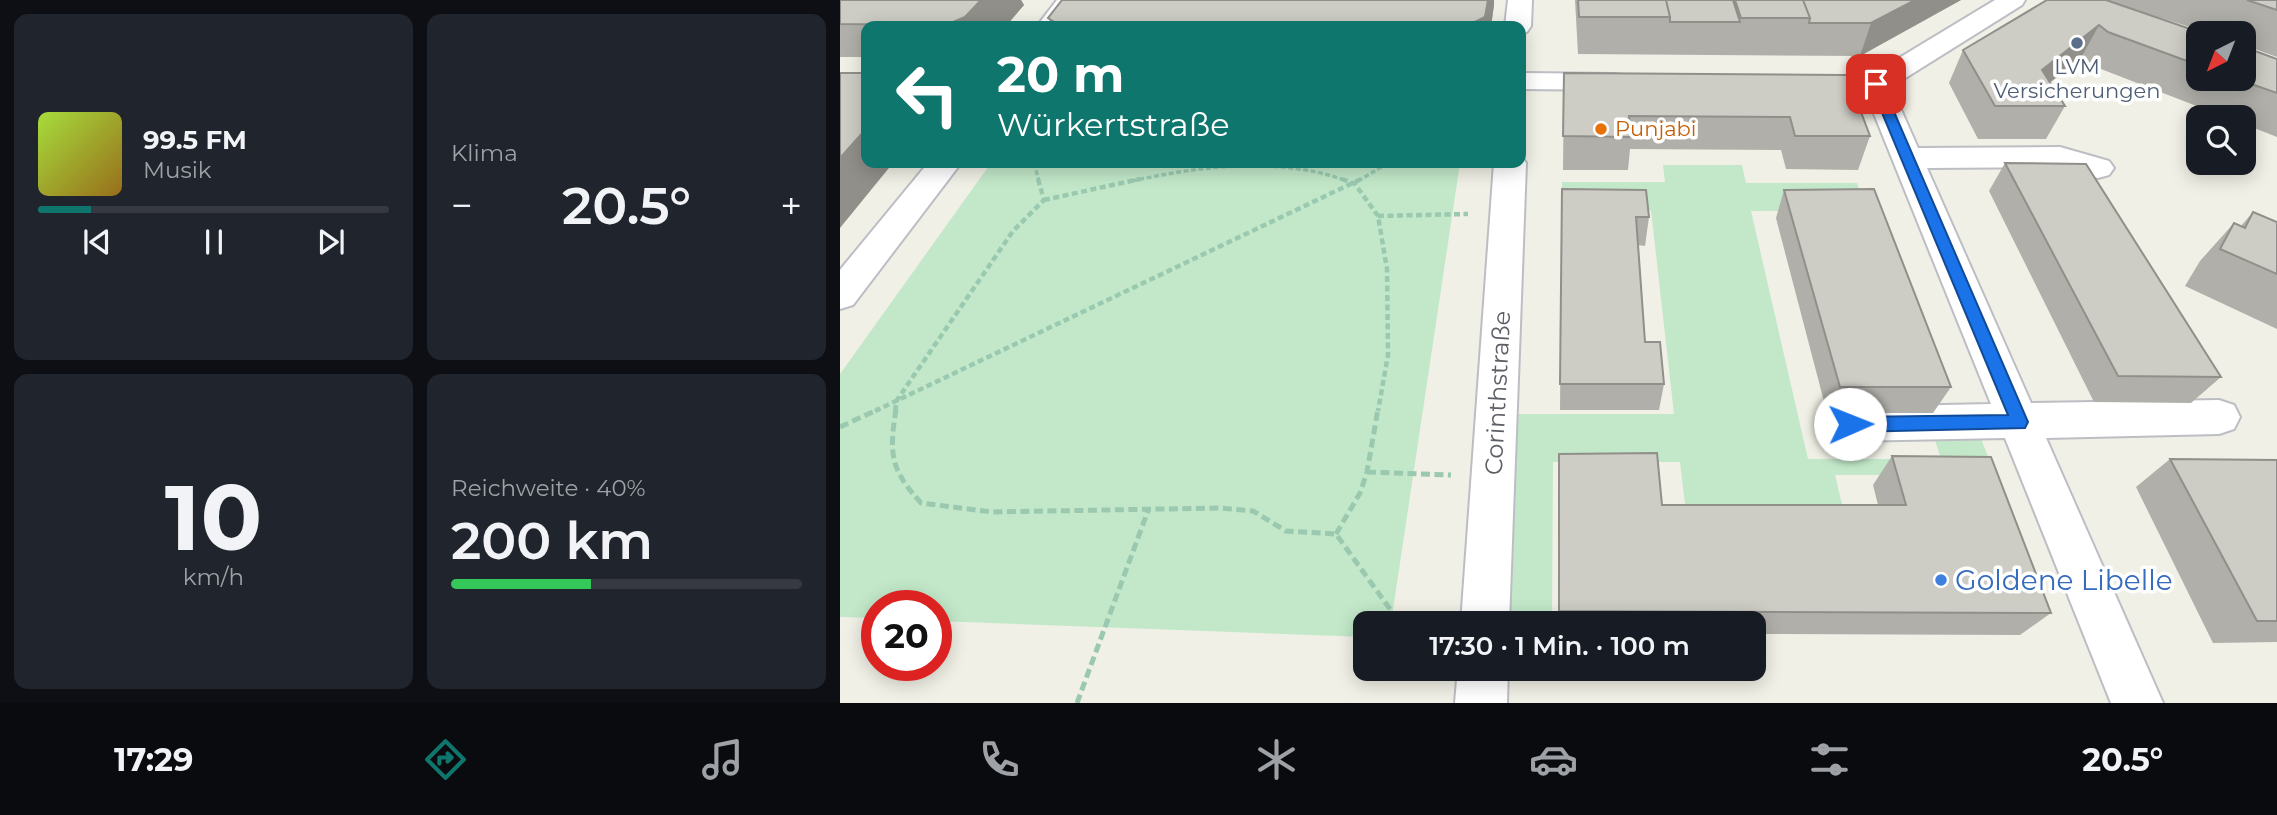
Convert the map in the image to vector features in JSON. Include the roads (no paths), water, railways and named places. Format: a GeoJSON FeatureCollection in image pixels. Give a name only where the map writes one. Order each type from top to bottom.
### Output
{"type":"FeatureCollection","features":[{"type":"Feature","properties":{"kind":"street"},"geometry":{"type":"LineString","coordinates":[[1054,21],[1070,0]]}},
{"type":"Feature","properties":{"kind":"street"},"geometry":{"type":"LineString","coordinates":[[1518,21],[1520,0]]}},
{"type":"Feature","properties":{"kind":"street"},"geometry":{"type":"LineString","coordinates":[[2013,0],[1862,84],[1907,158],[2137,703]]}},
{"type":"Feature","properties":{"kind":"street"},"geometry":{"type":"LineString","coordinates":[[1526,81],[1644,82]]}},
{"type":"Feature","properties":{"kind":"street"},"geometry":{"type":"LineString","coordinates":[[1907,158],[2052,157],[2076,160],[2098,168]]}},
{"type":"Feature","properties":{"kind":"street"},"geometry":{"type":"LineString","coordinates":[[840,295],[941,168]]}},
{"type":"Feature","properties":{"kind":"street","name":"Corinthstraße"},"geometry":{"type":"LineString","coordinates":[[1486,611],[1510,168]]}},
{"type":"Feature","properties":{"kind":"street"},"geometry":{"type":"LineString","coordinates":[[1850,424],[2219,417]]}},
{"type":"Feature","properties":{"kind":"street"},"geometry":{"type":"LineString","coordinates":[[1481,703],[1482,681]]}},
{"type":"Feature","properties":{"kind":"place","name":"LVM Versicherungen"},"geometry":{"type":"Point","coordinates":[2077,43]}},
{"type":"Feature","properties":{"kind":"place","name":"Punjabi"},"geometry":{"type":"Point","coordinates":[1601,129]}},
{"type":"Feature","properties":{"kind":"place","name":"Goldene Libelle"},"geometry":{"type":"Point","coordinates":[1941,580]}}]}
